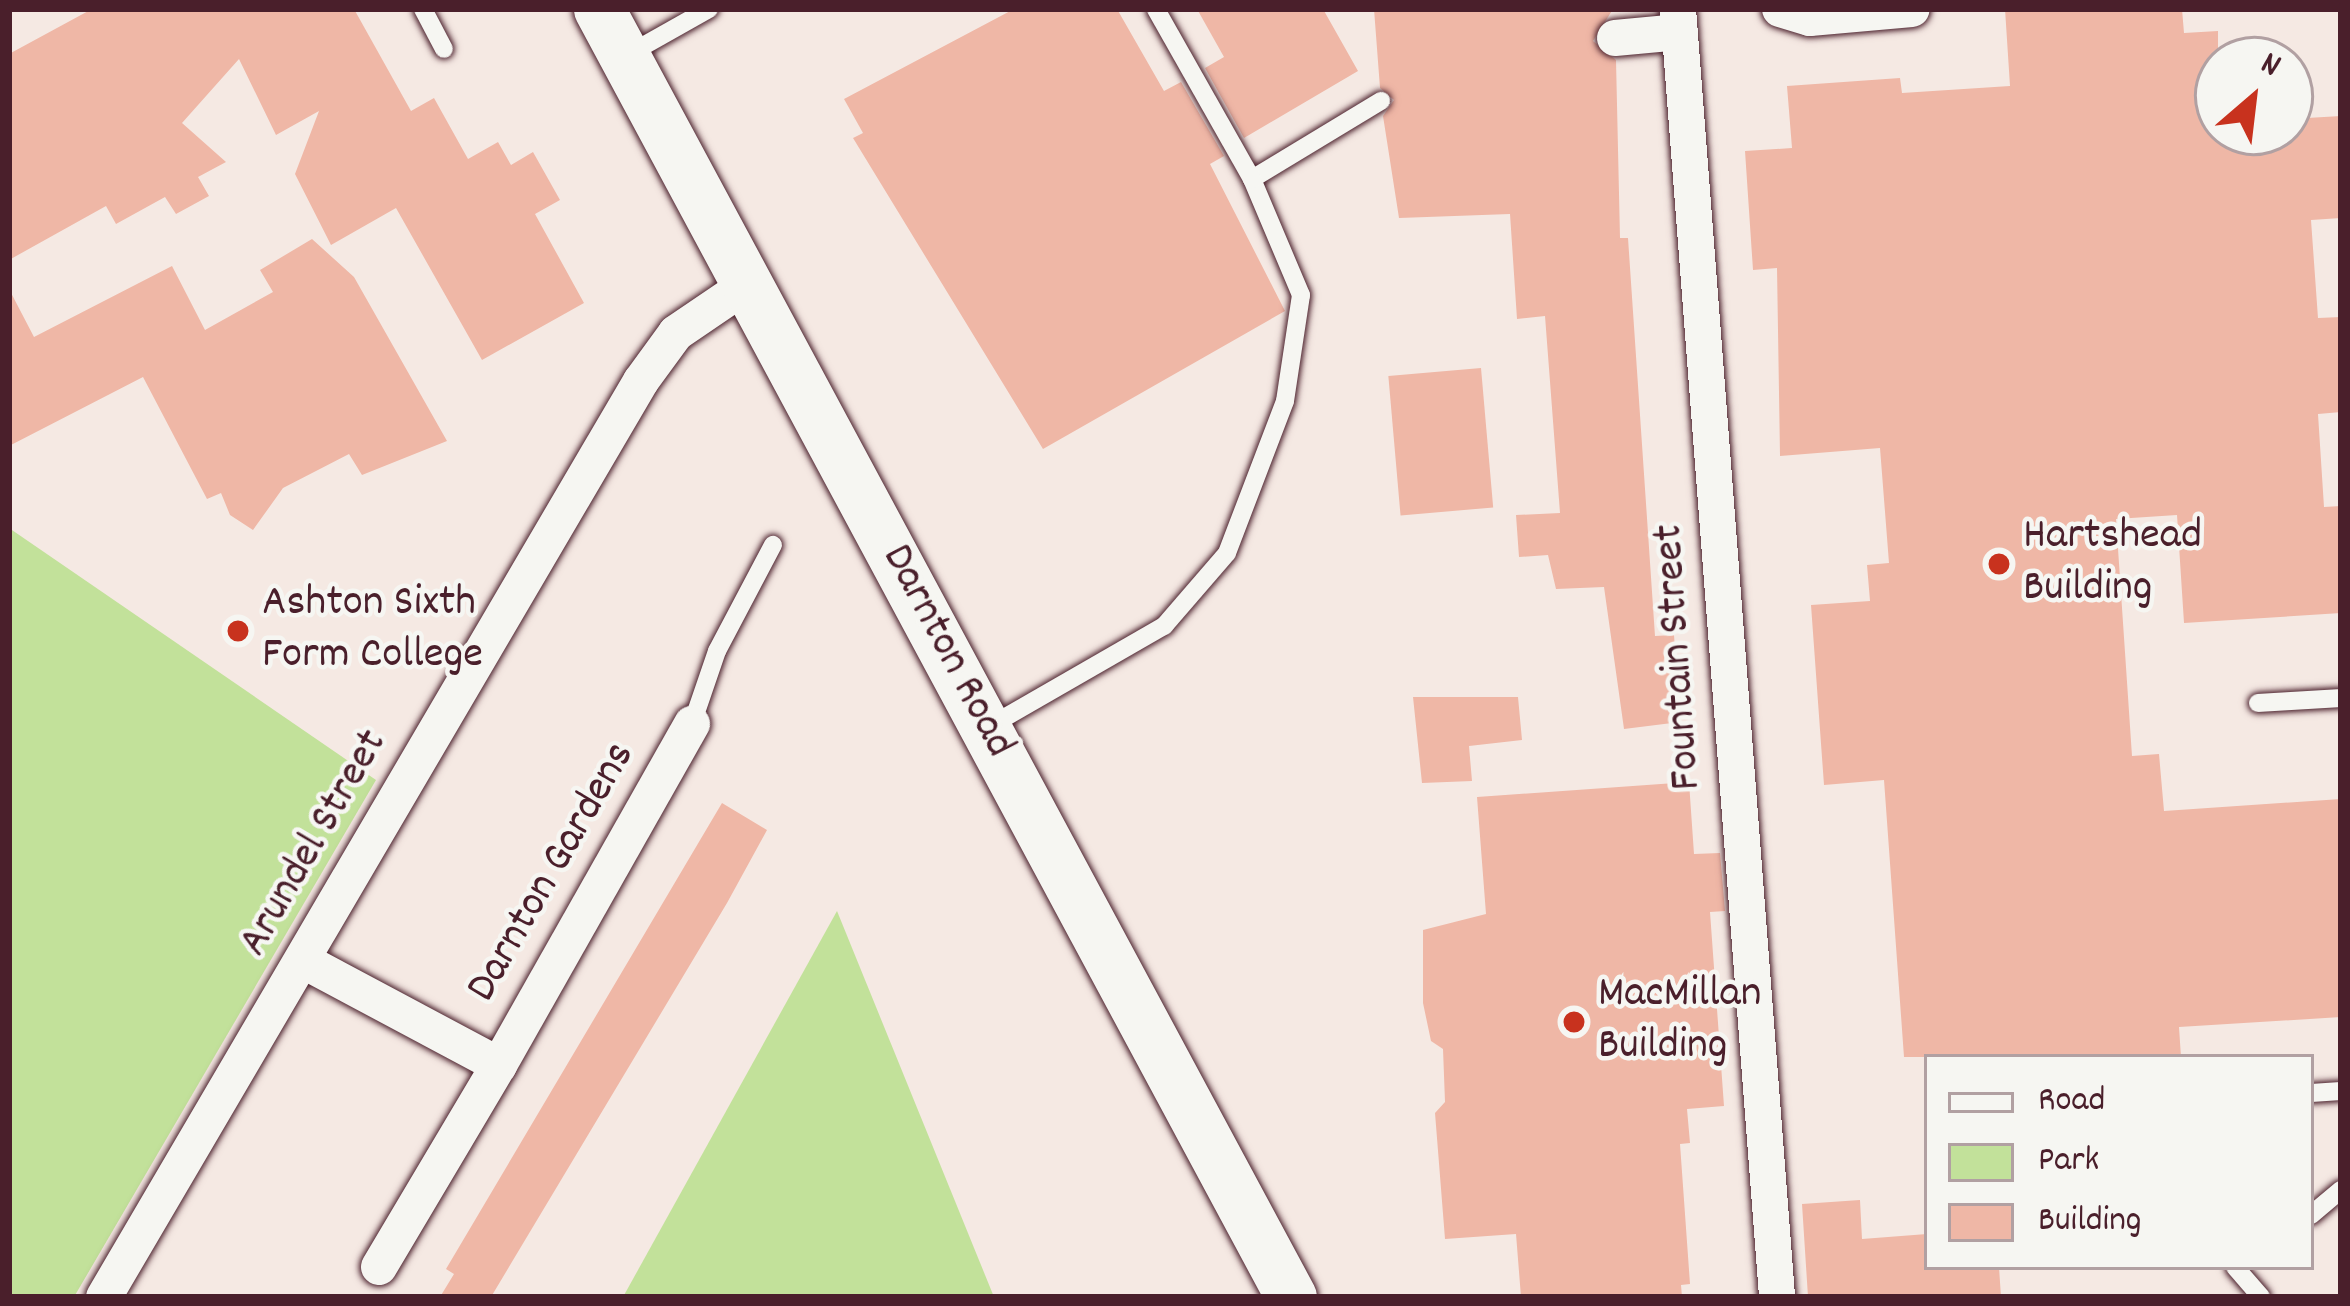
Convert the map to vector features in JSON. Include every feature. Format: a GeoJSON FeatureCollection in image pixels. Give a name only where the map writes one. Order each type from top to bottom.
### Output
{"type":"FeatureCollection","features":[{"type":"Feature","properties":{"kind":"street","name":"Darnton Road"},"geometry":{"type":"LineString","coordinates":[[599,9],[751,282],[1291,1297]]}},
{"type":"Feature","properties":{"kind":"street"},"geometry":{"type":"LineString","coordinates":[[1780,9],[1810,18],[1912,9]]}},
{"type":"Feature","properties":{"kind":"street"},"geometry":{"type":"LineString","coordinates":[[1616,38],[1679,21]]}},
{"type":"Feature","properties":{"kind":"street","name":"Fountain Street"},"geometry":{"type":"LineString","coordinates":[[1679,21],[1777,1297]]}},
{"type":"Feature","properties":{"kind":"street","name":"Arundel Street"},"geometry":{"type":"LineString","coordinates":[[104,1297],[641,381],[676,333],[751,282]]}},
{"type":"Feature","properties":{"kind":"street","name":"Darnton Gardens"},"geometry":{"type":"LineString","coordinates":[[304,961],[500,1064],[692,724]]}},
{"type":"Feature","properties":{"kind":"street"},"geometry":{"type":"LineString","coordinates":[[379,1267],[500,1064]]}},
{"type":"Feature","properties":{"kind":"lane"},"geometry":{"type":"LineString","coordinates":[[423,9],[444,49]]}},
{"type":"Feature","properties":{"kind":"lane"},"geometry":{"type":"LineString","coordinates":[[627,55],[709,9]]}},
{"type":"Feature","properties":{"kind":"lane"},"geometry":{"type":"LineString","coordinates":[[986,728],[1164,626],[1227,553],[1285,401],[1301,295],[1252,179],[1156,9]]}},
{"type":"Feature","properties":{"kind":"lane"},"geometry":{"type":"LineString","coordinates":[[1252,179],[1381,101]]}},
{"type":"Feature","properties":{"kind":"lane"},"geometry":{"type":"LineString","coordinates":[[692,724],[717,651],[773,545]]}},
{"type":"Feature","properties":{"kind":"lane"},"geometry":{"type":"LineString","coordinates":[[2258,703],[2341,698]]}},
{"type":"Feature","properties":{"kind":"lane"},"geometry":{"type":"LineString","coordinates":[[2314,1212],[2341,1190]]}},
{"type":"Feature","properties":{"kind":"lane"},"geometry":{"type":"LineString","coordinates":[[2242,1270],[2260,1297]]}},
{"type":"Feature","properties":{"kind":"green space"},"geometry":{"type":"Polygon","coordinates":[[[9,528],[376,780],[74,1297],[9,1297],[9,528]]]}},
{"type":"Feature","properties":{"kind":"green space"},"geometry":{"type":"Polygon","coordinates":[[[837,911],[994,1297],[623,1297],[837,911]]]}},
{"type":"Feature","properties":{"kind":"building"},"geometry":{"type":"Polygon","coordinates":[[[92,9],[354,9],[411,111],[434,98],[468,159],[498,142],[511,165],[533,152],[560,200],[535,214],[584,303],[482,360],[396,208],[331,245],[295,174],[319,111],[276,135],[239,59],[182,123],[226,162],[198,177],[209,196],[176,214],[165,197],[116,224],[106,206],[9,260],[9,54],[92,9]]]}},
{"type":"Feature","properties":{"kind":"building"},"geometry":{"type":"Polygon","coordinates":[[[1014,9],[1117,9],[1164,91],[1181,82],[1224,156],[1210,164],[1285,311],[1043,449],[853,138],[863,133],[844,99],[1014,9]]]}},
{"type":"Feature","properties":{"kind":"building"},"geometry":{"type":"Polygon","coordinates":[[[1197,9],[1323,9],[1358,71],[1244,138],[1205,68],[1224,57],[1197,9]]]}},
{"type":"Feature","properties":{"kind":"building"},"geometry":{"type":"Polygon","coordinates":[[[1374,9],[1613,9],[1593,41],[1616,60],[1620,238],[1628,238],[1655,636],[1674,635],[1680,722],[1624,729],[1604,587],[1556,589],[1548,555],[1519,557],[1516,515],[1560,513],[1545,316],[1517,319],[1510,214],[1399,218],[1383,116],[1394,100],[1380,88],[1374,9]]]}},
{"type":"Feature","properties":{"kind":"building","name":"Hartshead Building"},"geometry":{"type":"Polygon","coordinates":[[[2005,9],[2182,9],[2184,33],[2218,31],[2218,36],[2194,36],[2194,156],[2314,156],[2314,118],[2341,116],[2341,218],[2311,220],[2318,318],[2341,317],[2341,412],[2318,414],[2324,507],[2341,506],[2341,613],[2184,623],[2177,515],[2116,519],[2132,756],[2159,754],[2164,811],[2341,799],[2341,1017],[2179,1027],[2181,1054],[1904,1057],[1884,780],[1824,785],[1811,605],[1870,601],[1867,565],[1889,563],[1880,448],[1780,456],[1777,268],[1753,270],[1745,151],[1792,148],[1787,86],[1900,78],[1902,93],[2010,86],[2005,9]]]}},
{"type":"Feature","properties":{"kind":"building"},"geometry":{"type":"Polygon","coordinates":[[[312,239],[354,277],[447,441],[362,475],[349,454],[283,488],[253,530],[230,515],[221,493],[207,499],[143,377],[9,446],[9,289],[34,337],[172,266],[205,330],[273,292],[260,270],[312,239]]]}},
{"type":"Feature","properties":{"kind":"building"},"geometry":{"type":"Polygon","coordinates":[[[1481,368],[1493,507],[1401,516],[1388,376],[1481,368]]]}},
{"type":"Feature","properties":{"kind":"building"},"geometry":{"type":"Polygon","coordinates":[[[1413,697],[1518,697],[1522,740],[1469,746],[1472,781],[1422,783],[1413,697]]]}},
{"type":"Feature","properties":{"kind":"building","name":"MacMillan Building"},"geometry":{"type":"Polygon","coordinates":[[[1689,782],[1694,854],[1720,853],[1725,911],[1710,912],[1724,1106],[1687,1109],[1690,1143],[1680,1144],[1690,1284],[1681,1285],[1682,1297],[1521,1297],[1516,1234],[1445,1239],[1435,1113],[1445,1102],[1443,1049],[1431,1041],[1423,1003],[1423,930],[1486,914],[1477,797],[1689,782]]]}},
{"type":"Feature","properties":{"kind":"building"},"geometry":{"type":"Polygon","coordinates":[[[722,803],[767,830],[727,903],[491,1297],[440,1297],[454,1274],[446,1269],[722,803]]]}},
{"type":"Feature","properties":{"kind":"building"},"geometry":{"type":"Polygon","coordinates":[[[1860,1200],[1862,1239],[1924,1234],[1924,1270],[1999,1270],[2001,1297],[1808,1297],[1802,1204],[1860,1200]]]}},
{"type":"Feature","properties":{"kind":"place","name":"Hartshead Building"},"geometry":{"type":"Point","coordinates":[1999,564]}},
{"type":"Feature","properties":{"kind":"place","name":"Ashton Sixth Form College"},"geometry":{"type":"Point","coordinates":[238,631]}},
{"type":"Feature","properties":{"kind":"place","name":"MacMillan Building"},"geometry":{"type":"Point","coordinates":[1574,1022]}}]}
